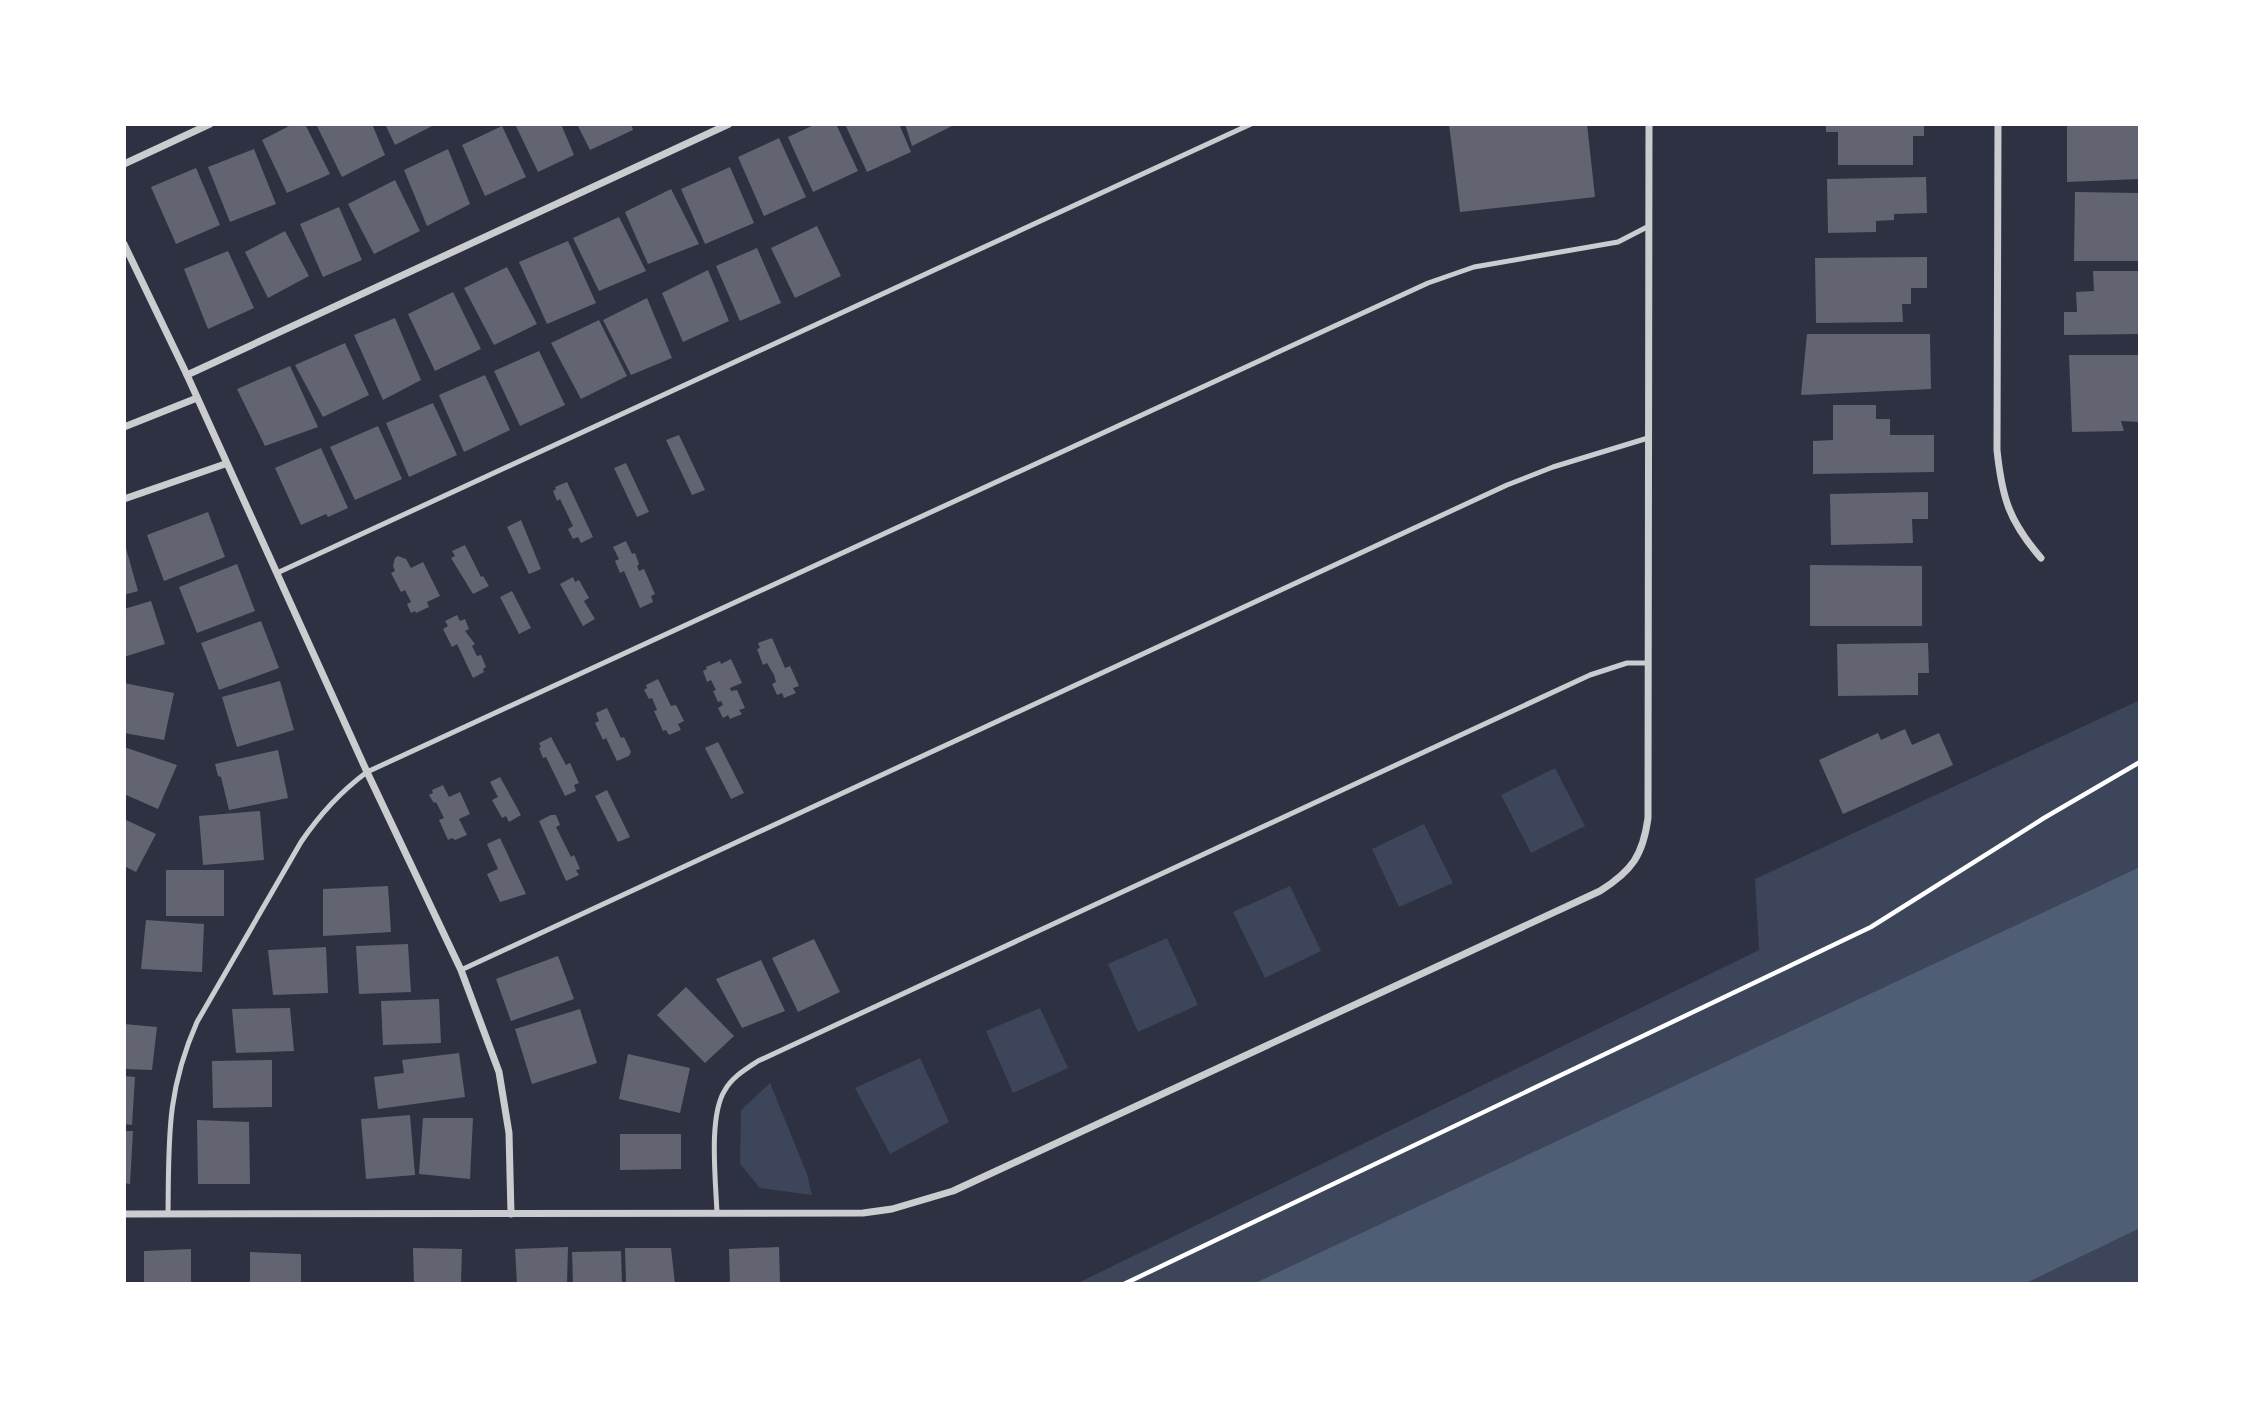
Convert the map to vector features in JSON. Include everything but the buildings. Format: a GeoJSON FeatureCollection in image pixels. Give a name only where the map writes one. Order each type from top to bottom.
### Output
{"type":"FeatureCollection","features":[{"type":"Feature","properties":{"kind":"street"},"geometry":{"type":"LineString","coordinates":[[124,164],[210,124]]}},
{"type":"Feature","properties":{"kind":"street"},"geometry":{"type":"LineString","coordinates":[[187,375],[729,124]]}},
{"type":"Feature","properties":{"kind":"street"},"geometry":{"type":"LineString","coordinates":[[124,1214],[717,1214],[863,1213],[892,1209],[953,1191],[1600,891],[1620,879],[1636,860],[1645,840],[1648,818],[1649,124]]}},
{"type":"Feature","properties":{"kind":"street"},"geometry":{"type":"LineString","coordinates":[[1997,124],[1997,450],[2000,481],[2009,511],[2023,537],[2041,558]]}},
{"type":"Feature","properties":{"kind":"street"},"geometry":{"type":"LineString","coordinates":[[124,244],[461,970],[499,1072],[509,1133],[511,1214]]}},
{"type":"Feature","properties":{"kind":"street"},"geometry":{"type":"LineString","coordinates":[[124,427],[197,398]]}},
{"type":"Feature","properties":{"kind":"street"},"geometry":{"type":"LineString","coordinates":[[124,499],[225,464]]}},
{"type":"Feature","properties":{"kind":"lane"},"geometry":{"type":"LineString","coordinates":[[277,573],[1251,124]]}},
{"type":"Feature","properties":{"kind":"lane"},"geometry":{"type":"LineString","coordinates":[[169,1214],[171,1104],[185,1049],[197,1022],[301,842],[320,814],[343,790],[367,772],[1428,282],[1475,267],[1618,242],[1649,226]]}},
{"type":"Feature","properties":{"kind":"lane"},"geometry":{"type":"LineString","coordinates":[[461,970],[1507,485],[1553,467],[1648,438]]}},
{"type":"Feature","properties":{"kind":"lane"},"geometry":{"type":"LineString","coordinates":[[717,1214],[718,1103],[726,1087],[741,1072],[758,1061],[1590,675],[1627,663],[1647,663]]}},
{"type":"Feature","properties":{"kind":"path"},"geometry":{"type":"LineString","coordinates":[[1124,1284],[1871,928],[2044,818],[2140,762]]}},
{"type":"Feature","properties":{"kind":"shaded area"},"geometry":{"type":"Polygon","coordinates":[[[2140,700],[2140,1284],[1076,1284],[1759,950],[1755,879],[2140,700]]]}},
{"type":"Feature","properties":{"kind":"shaded area"},"geometry":{"type":"Polygon","coordinates":[[[1555,768],[1585,826],[1531,853],[1501,795],[1555,768]]]}},
{"type":"Feature","properties":{"kind":"shaded area"},"geometry":{"type":"Polygon","coordinates":[[[1424,824],[1453,883],[1399,907],[1372,849],[1424,824]]]}},
{"type":"Feature","properties":{"kind":"shaded area"},"geometry":{"type":"Polygon","coordinates":[[[2140,867],[2140,1228],[2024,1284],[1253,1284],[2140,867]]]}},
{"type":"Feature","properties":{"kind":"shaded area"},"geometry":{"type":"Polygon","coordinates":[[[1290,886],[1321,951],[1265,978],[1233,912],[1290,886]]]}},
{"type":"Feature","properties":{"kind":"shaded area"},"geometry":{"type":"Polygon","coordinates":[[[1167,938],[1198,1005],[1138,1032],[1108,964],[1167,938]]]}},
{"type":"Feature","properties":{"kind":"shaded area"},"geometry":{"type":"Polygon","coordinates":[[[1040,1008],[1068,1068],[1013,1093],[986,1031],[1040,1008]]]}},
{"type":"Feature","properties":{"kind":"shaded area"},"geometry":{"type":"Polygon","coordinates":[[[920,1058],[949,1122],[890,1154],[855,1088],[920,1058]]]}},
{"type":"Feature","properties":{"kind":"shaded area"},"geometry":{"type":"Polygon","coordinates":[[[770,1083],[807,1174],[812,1195],[760,1188],[740,1164],[741,1110],[770,1083]]]}}]}
